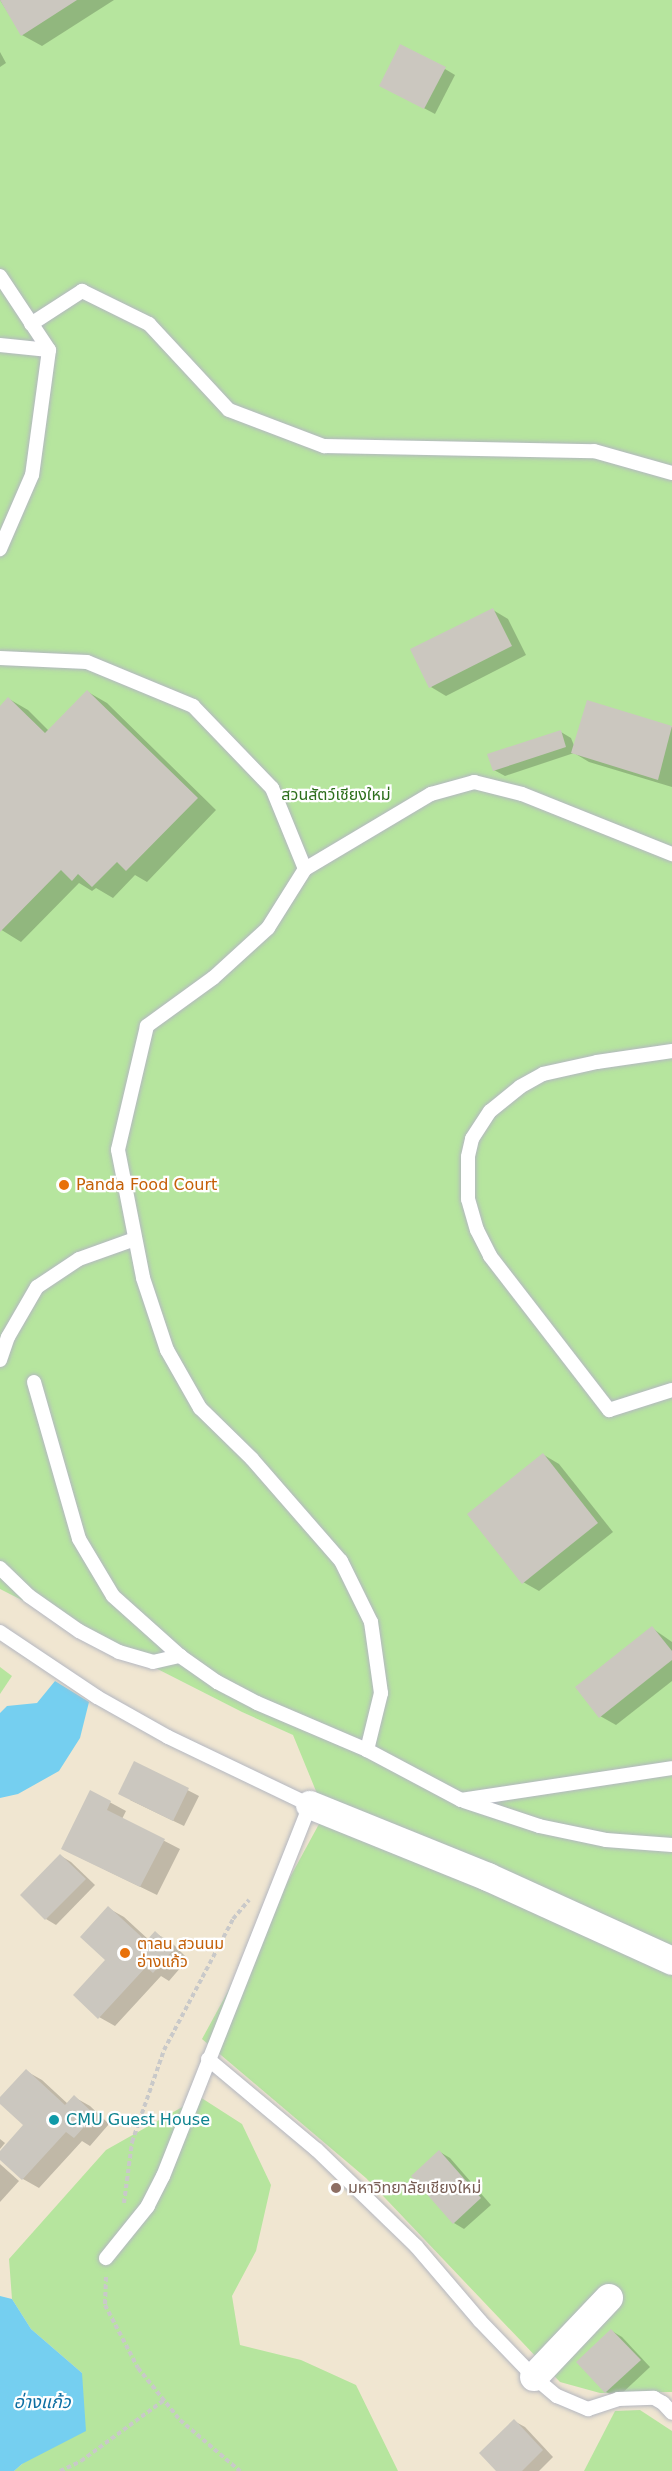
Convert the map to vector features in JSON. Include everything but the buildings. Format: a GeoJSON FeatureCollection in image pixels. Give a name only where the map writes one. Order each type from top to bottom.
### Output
{"type":"FeatureCollection","features":[{"type":"Feature","properties":{"kind":"street"},"geometry":{"type":"LineString","coordinates":[[310,1805],[488,1877],[672,1961]]}},
{"type":"Feature","properties":{"kind":"street"},"geometry":{"type":"LineString","coordinates":[[534,2377],[609,2298]]}},
{"type":"Feature","properties":{"kind":"lane"},"geometry":{"type":"LineString","coordinates":[[0,276],[48,350],[32,475],[0,549]]}},
{"type":"Feature","properties":{"kind":"lane"},"geometry":{"type":"LineString","coordinates":[[31,324],[82,291],[149,324],[229,410],[324,446],[594,451],[672,473]]}},
{"type":"Feature","properties":{"kind":"lane"},"geometry":{"type":"LineString","coordinates":[[0,345],[48,350]]}},
{"type":"Feature","properties":{"kind":"lane"},"geometry":{"type":"LineString","coordinates":[[0,658],[87,662],[193,706],[272,788],[305,869]]}},
{"type":"Feature","properties":{"kind":"lane"},"geometry":{"type":"LineString","coordinates":[[367,1750],[381,1693],[371,1622],[341,1562],[252,1459],[200,1408],[167,1350],[142,1278],[118,1150],[147,1026],[213,978],[268,928],[305,869],[431,794],[474,782],[522,794],[672,854]]}},
{"type":"Feature","properties":{"kind":"lane"},"geometry":{"type":"LineString","coordinates":[[672,1051],[597,1062],[543,1074],[520,1087],[490,1111],[472,1139],[468,1157],[468,1199],[477,1230],[490,1256],[609,1410],[672,1390]]}},
{"type":"Feature","properties":{"kind":"lane"},"geometry":{"type":"LineString","coordinates":[[0,1360],[8,1337],[37,1287],[79,1259],[135,1239]]}},
{"type":"Feature","properties":{"kind":"lane"},"geometry":{"type":"LineString","coordinates":[[34,1382],[80,1539],[113,1596],[180,1656],[217,1682],[257,1703],[367,1750],[461,1800],[539,1826],[606,1840],[672,1845]]}},
{"type":"Feature","properties":{"kind":"lane"},"geometry":{"type":"LineString","coordinates":[[0,1568],[37,1602],[79,1632],[119,1652],[153,1662],[180,1656]]}},
{"type":"Feature","properties":{"kind":"lane"},"geometry":{"type":"LineString","coordinates":[[0,1632],[97,1697],[168,1737],[310,1805],[153,2196],[106,2258]]}},
{"type":"Feature","properties":{"kind":"lane"},"geometry":{"type":"LineString","coordinates":[[461,1800],[672,1768]]}},
{"type":"Feature","properties":{"kind":"lane"},"geometry":{"type":"LineString","coordinates":[[208,2059],[317,2150],[416,2246],[480,2321],[534,2377],[557,2396],[588,2409],[618,2399],[642,2397],[663,2403],[672,2413]]}},
{"type":"Feature","properties":{"kind":"path"},"geometry":{"type":"LineString","coordinates":[[60,2471],[81,2461],[164,2400]]}},
{"type":"Feature","properties":{"kind":"shaded area","name":"มหาวิทยาลัยเชียงใหม่"},"geometry":{"type":"Polygon","coordinates":[[[0,1589],[242,1712],[672,1905],[672,2471],[0,2471],[0,1589]]]}},
{"type":"Feature","properties":{"kind":"green space","name":"สวนสัตว์เชียงใหม่"},"geometry":{"type":"Polygon","coordinates":[[[0,0],[672,0],[672,2392],[600,2393],[560,2382],[366,2178],[202,2039],[325,1813],[293,1735],[242,1712],[0,1589],[0,0]]]}},
{"type":"Feature","properties":{"kind":"green space"},"geometry":{"type":"Polygon","coordinates":[[[0,1667],[12,1676],[0,1694],[0,1667]]]}},
{"type":"Feature","properties":{"kind":"green space"},"geometry":{"type":"Polygon","coordinates":[[[200,2097],[242,2124],[271,2185],[256,2251],[232,2296],[240,2345],[301,2360],[356,2385],[398,2471],[14,2471],[22,2464],[82,2373],[31,2329],[12,2299],[9,2259],[106,2150],[200,2097]]]}},
{"type":"Feature","properties":{"kind":"green space"},"geometry":{"type":"Polygon","coordinates":[[[640,2410],[672,2431],[672,2471],[584,2471],[615,2411],[640,2410]]]}},
{"type":"Feature","properties":{"kind":"water"},"geometry":{"type":"Polygon","coordinates":[[[55,1681],[89,1702],[80,1738],[59,1771],[18,1794],[0,1798],[0,1713],[7,1706],[37,1703],[55,1681]]]}},
{"type":"Feature","properties":{"kind":"water","name":"อ่างแก้ว"},"geometry":{"type":"Polygon","coordinates":[[[0,2296],[12,2299],[31,2329],[82,2373],[86,2431],[22,2464],[14,2471],[0,2471],[0,2296]]]}},
{"type":"Feature","properties":{"kind":"place","name":"Panda Food Court"},"geometry":{"type":"Point","coordinates":[64,1185]}},
{"type":"Feature","properties":{"kind":"place","name":"ตาลน สวนนม อ่างแก้ว"},"geometry":{"type":"Point","coordinates":[125,1953]}},
{"type":"Feature","properties":{"kind":"place","name":"CMU Guest House"},"geometry":{"type":"Point","coordinates":[54,2120]}},
{"type":"Feature","properties":{"kind":"place","name":"มหาวิทยาลัยเชียงใหม่"},"geometry":{"type":"Point","coordinates":[336,2188]}}]}
